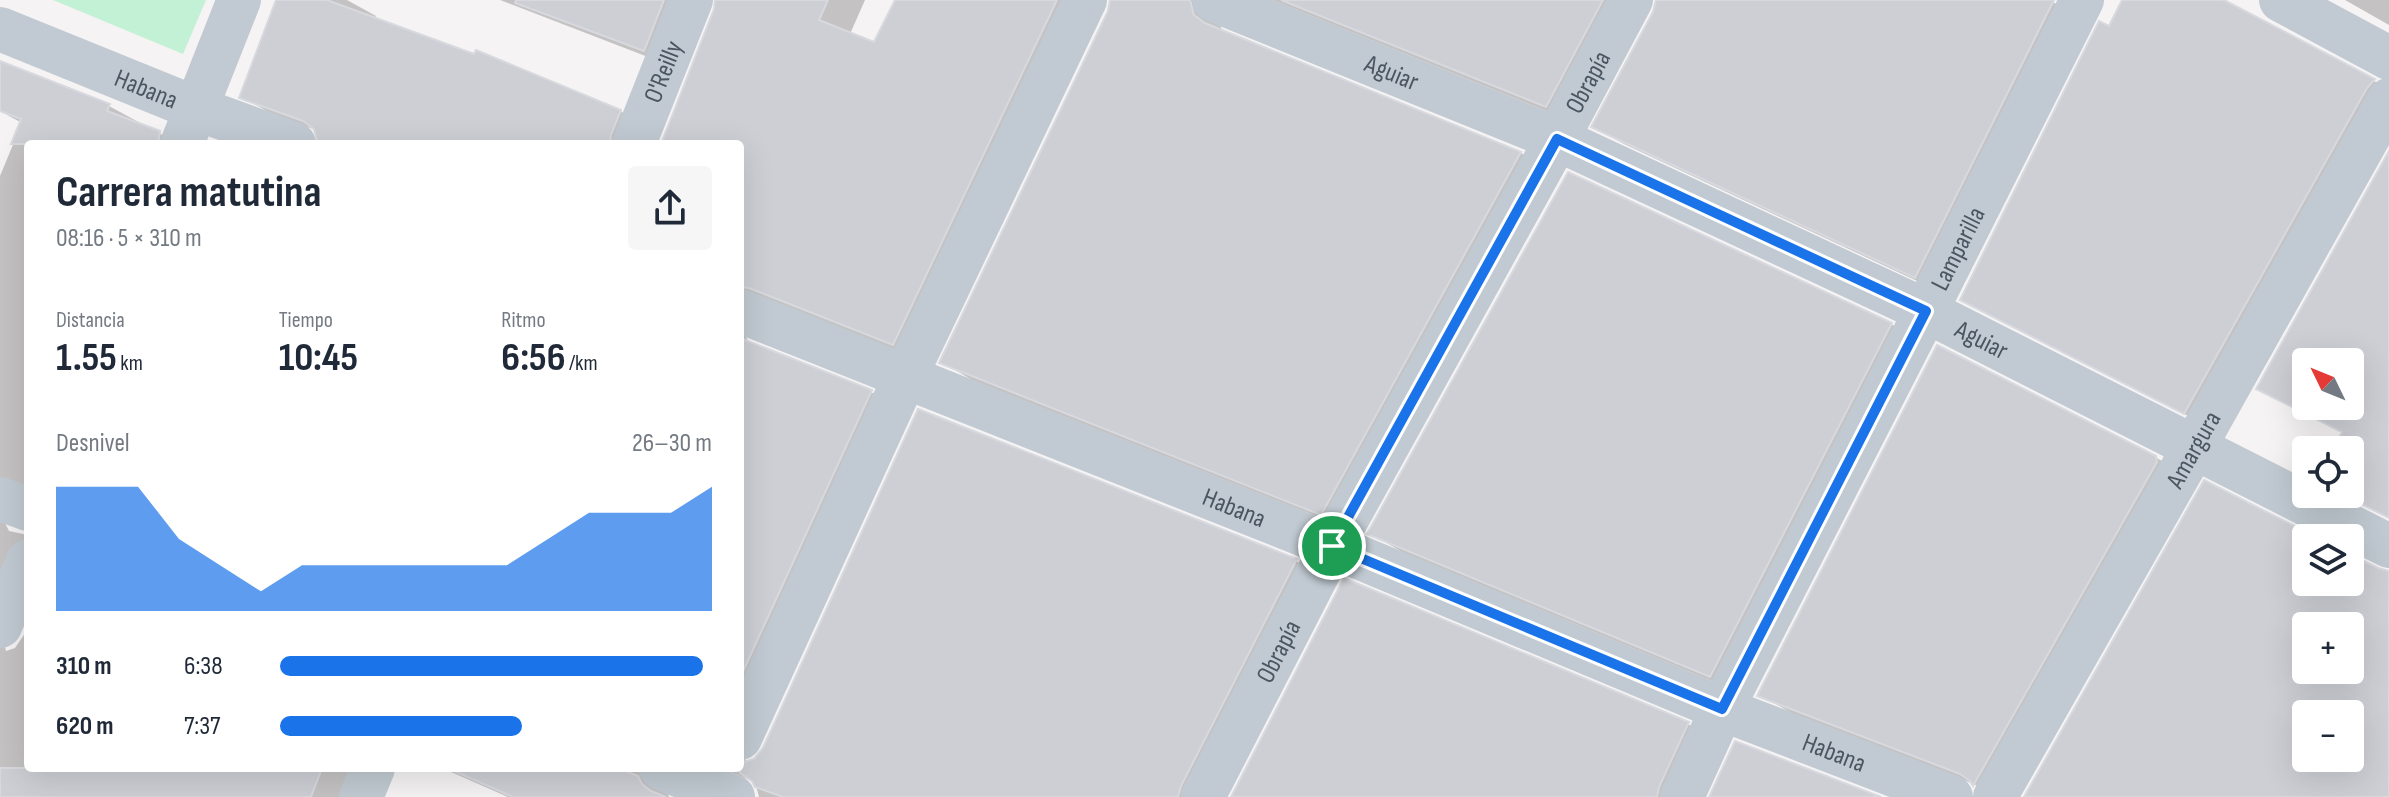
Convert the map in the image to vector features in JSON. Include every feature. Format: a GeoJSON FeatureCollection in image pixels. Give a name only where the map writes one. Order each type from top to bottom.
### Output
{"type":"FeatureCollection","features":[{"type":"Feature","properties":{"kind":"street"},"geometry":{"type":"LineString","coordinates":[[188,126],[239,0]]}},
{"type":"Feature","properties":{"kind":"street","name":"O'Reilly"},"geometry":{"type":"LineString","coordinates":[[636,140],[691,0]]}},
{"type":"Feature","properties":{"kind":"street"},"geometry":{"type":"LineString","coordinates":[[744,729],[906,375],[1085,0]]}},
{"type":"Feature","properties":{"kind":"street","name":"Aguiar"},"geometry":{"type":"LineString","coordinates":[[1214,0],[1557,139],[1926,311],[2389,546]]}},
{"type":"Feature","properties":{"kind":"street","name":"Obrapía"},"geometry":{"type":"LineString","coordinates":[[1203,797],[1332,546],[1631,0]]}},
{"type":"Feature","properties":{"kind":"street","name":"Lamparilla"},"geometry":{"type":"LineString","coordinates":[[1682,797],[1722,709],[2082,0]]}},
{"type":"Feature","properties":{"kind":"street"},"geometry":{"type":"LineString","coordinates":[[2281,0],[2389,58]]}},
{"type":"Feature","properties":{"kind":"street","name":"Habana"},"geometry":{"type":"LineString","coordinates":[[0,29],[188,126],[270,140]]}},
{"type":"Feature","properties":{"kind":"street","name":"Amargura"},"geometry":{"type":"LineString","coordinates":[[1995,797],[2389,100]]}},
{"type":"Feature","properties":{"kind":"street","name":"Habana"},"geometry":{"type":"LineString","coordinates":[[744,313],[1332,546],[1722,709],[1951,797]]}},
{"type":"Feature","properties":{"kind":"street"},"geometry":{"type":"LineString","coordinates":[[0,499],[24,508]]}},
{"type":"Feature","properties":{"kind":"street"},"geometry":{"type":"LineString","coordinates":[[0,626],[24,570]]}},
{"type":"Feature","properties":{"kind":"street"},"geometry":{"type":"LineString","coordinates":[[361,797],[371,772]]}},
{"type":"Feature","properties":{"kind":"street"},"geometry":{"type":"LineString","coordinates":[[673,772],[722,788]]}},
{"type":"Feature","properties":{"kind":"green space"},"geometry":{"type":"Polygon","coordinates":[[[53,0],[206,0],[183,54],[53,0]]]}},
{"type":"Feature","properties":{"kind":"building"},"geometry":{"type":"Polygon","coordinates":[[[276,0],[327,0],[474,54],[476,50],[621,110],[610,140],[317,140],[314,129],[303,121],[239,98],[276,0]]]}},
{"type":"Feature","properties":{"kind":"building"},"geometry":{"type":"Polygon","coordinates":[[[516,0],[664,0],[644,51],[515,3],[516,0]]]}},
{"type":"Feature","properties":{"kind":"building"},"geometry":{"type":"Polygon","coordinates":[[[715,0],[828,0],[819,20],[874,42],[895,0],[1057,0],[893,345],[744,287],[744,140],[663,140],[715,0]]]}},
{"type":"Feature","properties":{"kind":"building"},"geometry":{"type":"Polygon","coordinates":[[[1110,0],[1190,0],[1194,15],[1205,23],[1521,152],[1321,515],[939,363],[1108,11],[1110,0]]]}},
{"type":"Feature","properties":{"kind":"building"},"geometry":{"type":"Polygon","coordinates":[[[1281,0],[1603,0],[1546,107],[1281,0]]]}},
{"type":"Feature","properties":{"kind":"building"},"geometry":{"type":"Polygon","coordinates":[[[1656,0],[2054,0],[1915,278],[1591,127],[1653,12],[1656,0]]]}},
{"type":"Feature","properties":{"kind":"building"},"geometry":{"type":"Polygon","coordinates":[[[2122,0],[2224,0],[2375,79],[2367,88],[2184,414],[1960,300],[2099,21],[2109,26],[2122,0]]]}},
{"type":"Feature","properties":{"kind":"building"},"geometry":{"type":"Polygon","coordinates":[[[0,61],[110,104],[107,111],[160,131],[159,140],[24,140],[24,144],[11,144],[21,119],[0,111],[0,61]]]}},
{"type":"Feature","properties":{"kind":"building"},"geometry":{"type":"Polygon","coordinates":[[[2389,151],[2389,518],[2364,505],[2364,436],[2340,436],[2342,432],[2318,420],[2364,420],[2364,348],[2292,348],[2292,407],[2256,389],[2389,151]]]}},
{"type":"Feature","properties":{"kind":"building"},"geometry":{"type":"Polygon","coordinates":[[[1568,172],[1892,323],[1710,677],[1367,534],[1568,172]]]}},
{"type":"Feature","properties":{"kind":"building"},"geometry":{"type":"Polygon","coordinates":[[[744,340],[872,390],[744,669],[744,340]]]}},
{"type":"Feature","properties":{"kind":"building"},"geometry":{"type":"Polygon","coordinates":[[[1937,345],[2156,456],[2157,462],[1973,786],[1960,774],[1757,696],[1937,345]]]}},
{"type":"Feature","properties":{"kind":"building"},"geometry":{"type":"Polygon","coordinates":[[[918,409],[1297,559],[1178,797],[783,797],[755,787],[740,773],[744,772],[744,762],[754,759],[763,748],[918,409]]]}},
{"type":"Feature","properties":{"kind":"building"},"geometry":{"type":"Polygon","coordinates":[[[2204,480],[2292,525],[2292,596],[2364,596],[2364,561],[2389,571],[2389,797],[2024,797],[2204,480]]]}},
{"type":"Feature","properties":{"kind":"building"},"geometry":{"type":"Polygon","coordinates":[[[1344,578],[1689,722],[1657,797],[1231,797],[1344,578]]]}},
{"type":"Feature","properties":{"kind":"building"},"geometry":{"type":"Polygon","coordinates":[[[1735,741],[1881,797],[1709,797],[1735,741]]]}},
{"type":"Feature","properties":{"kind":"building"},"geometry":{"type":"Polygon","coordinates":[[[0,768],[24,768],[24,772],[320,772],[311,797],[0,797],[0,768]]]}},
{"type":"Feature","properties":{"kind":"building"},"geometry":{"type":"Polygon","coordinates":[[[456,772],[628,772],[638,776],[651,791],[666,797],[513,797],[456,772]]]}},
{"type":"Feature","properties":{"kind":"route"},"geometry":{"type":"LineString","coordinates":[[1557,139],[1926,311],[1722,709],[1332,546],[1557,139]]}}]}
